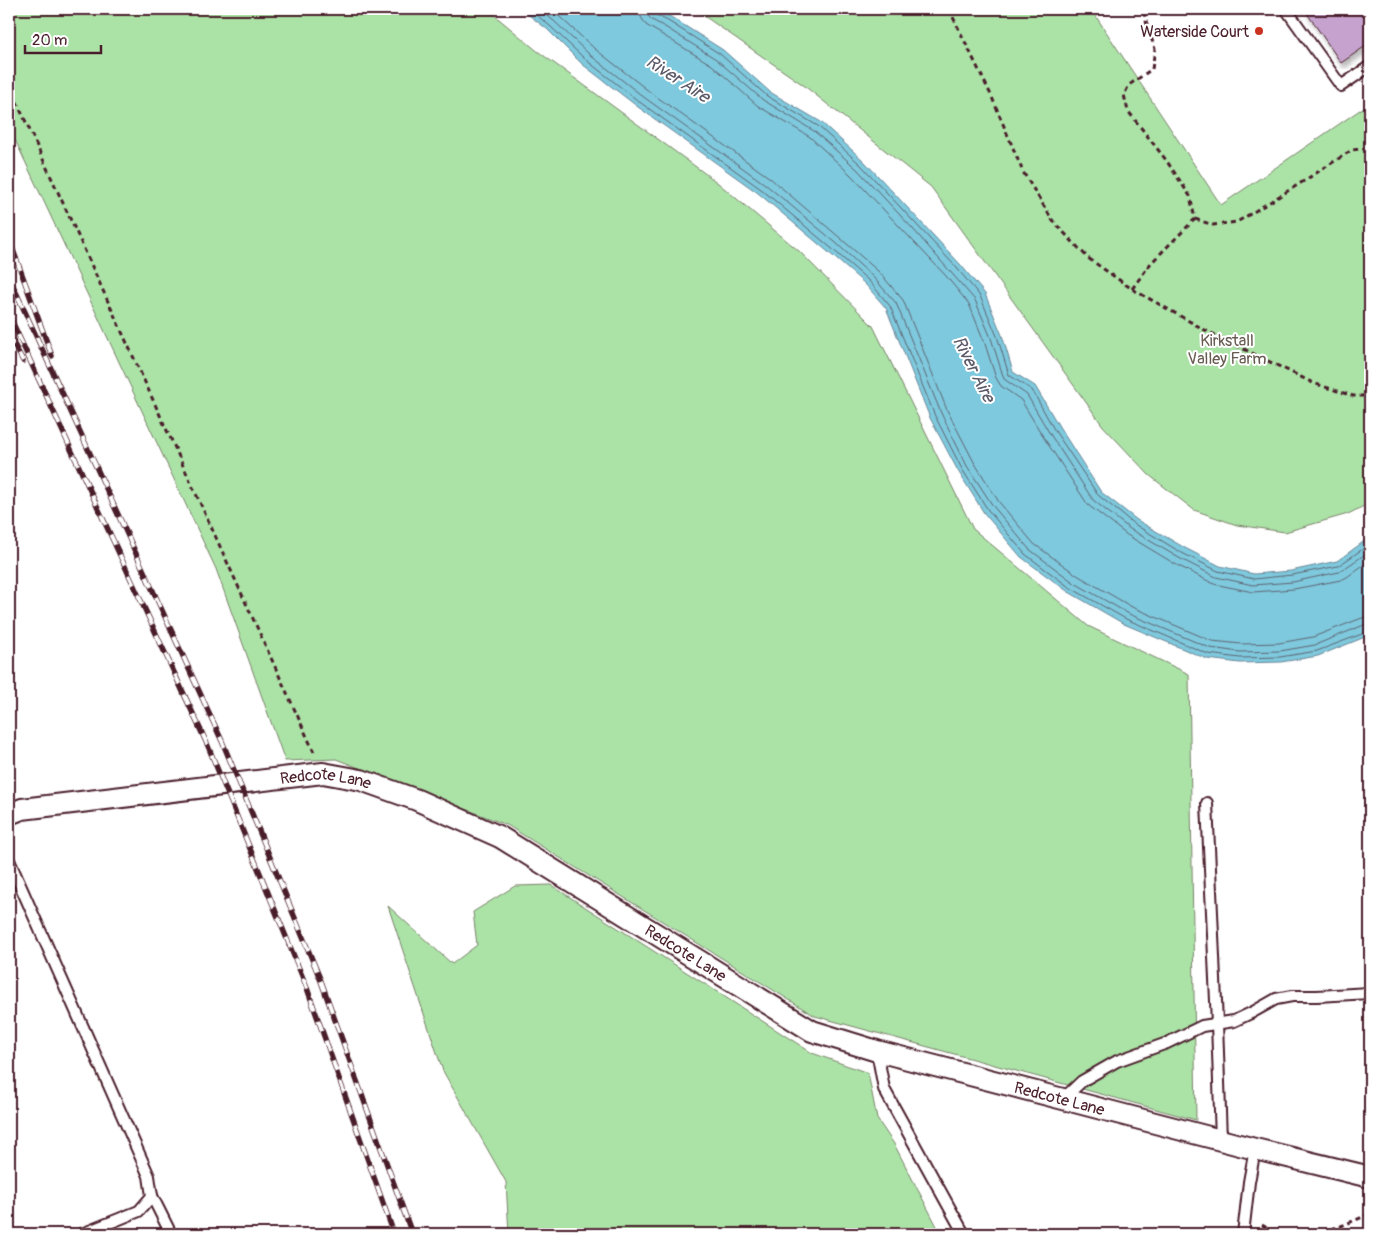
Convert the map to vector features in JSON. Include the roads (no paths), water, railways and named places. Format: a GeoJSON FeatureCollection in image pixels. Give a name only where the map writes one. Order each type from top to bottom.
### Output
{"type":"FeatureCollection","features":[{"type":"Feature","properties":{"kind":"street","name":"Redcote Lane"},"geometry":{"type":"LineString","coordinates":[[9,814],[22,809],[323,774],[361,780],[417,800],[500,837],[812,1031],[877,1051],[1370,1177]]}},
{"type":"Feature","properties":{"kind":"lane"},"geometry":{"type":"LineString","coordinates":[[1286,9],[1341,86],[1370,66]]}},
{"type":"Feature","properties":{"kind":"lane"},"geometry":{"type":"LineString","coordinates":[[1207,802],[1218,1023],[1221,1140]]}},
{"type":"Feature","properties":{"kind":"lane"},"geometry":{"type":"LineString","coordinates":[[9,860],[149,1176],[152,1196],[171,1234]]}},
{"type":"Feature","properties":{"kind":"lane"},"geometry":{"type":"LineString","coordinates":[[1063,1099],[1082,1081],[1117,1061],[1166,1043],[1202,1026],[1234,1021],[1276,999],[1292,996],[1370,992]]}},
{"type":"Feature","properties":{"kind":"lane"},"geometry":{"type":"LineString","coordinates":[[877,1051],[884,1089],[964,1234]]}},
{"type":"Feature","properties":{"kind":"lane"},"geometry":{"type":"LineString","coordinates":[[1243,1234],[1248,1182],[1255,1149]]}},
{"type":"Feature","properties":{"kind":"lane"},"geometry":{"type":"LineString","coordinates":[[82,1234],[139,1211],[152,1196]]}},
{"type":"Feature","properties":{"kind":"water","name":"River Aire"},"geometry":{"type":"Polygon","coordinates":[[[521,9],[654,9],[671,17],[723,50],[770,92],[821,122],[864,161],[960,264],[985,294],[1002,335],[1013,372],[1035,386],[1101,492],[1137,520],[1185,548],[1220,566],[1254,574],[1291,571],[1337,561],[1370,537],[1370,635],[1318,656],[1281,662],[1240,663],[1207,659],[1124,624],[1067,591],[1021,557],[984,513],[958,471],[930,418],[886,308],[865,284],[758,193],[638,107],[582,64],[547,29],[521,9]]]}},
{"type":"Feature","properties":{"kind":"railway"},"geometry":{"type":"LineString","coordinates":[[9,239],[52,356]]}},
{"type":"Feature","properties":{"kind":"railway"},"geometry":{"type":"LineString","coordinates":[[9,277],[222,741],[321,981],[412,1234]]}},
{"type":"Feature","properties":{"kind":"railway"},"geometry":{"type":"LineString","coordinates":[[9,315],[208,746],[307,988],[394,1234]]}},
{"type":"Feature","properties":{"kind":"railway"},"geometry":{"type":"LineString","coordinates":[[9,335],[23,361]]}},
{"type":"Feature","properties":{"kind":"place","name":"Waterside Court"},"geometry":{"type":"Point","coordinates":[1259,31]}},
{"type":"Feature","properties":{"kind":"park label","name":"Kirkstall Valley Farm"},"geometry":{"type":"Point","coordinates":[1227,349]}}]}
